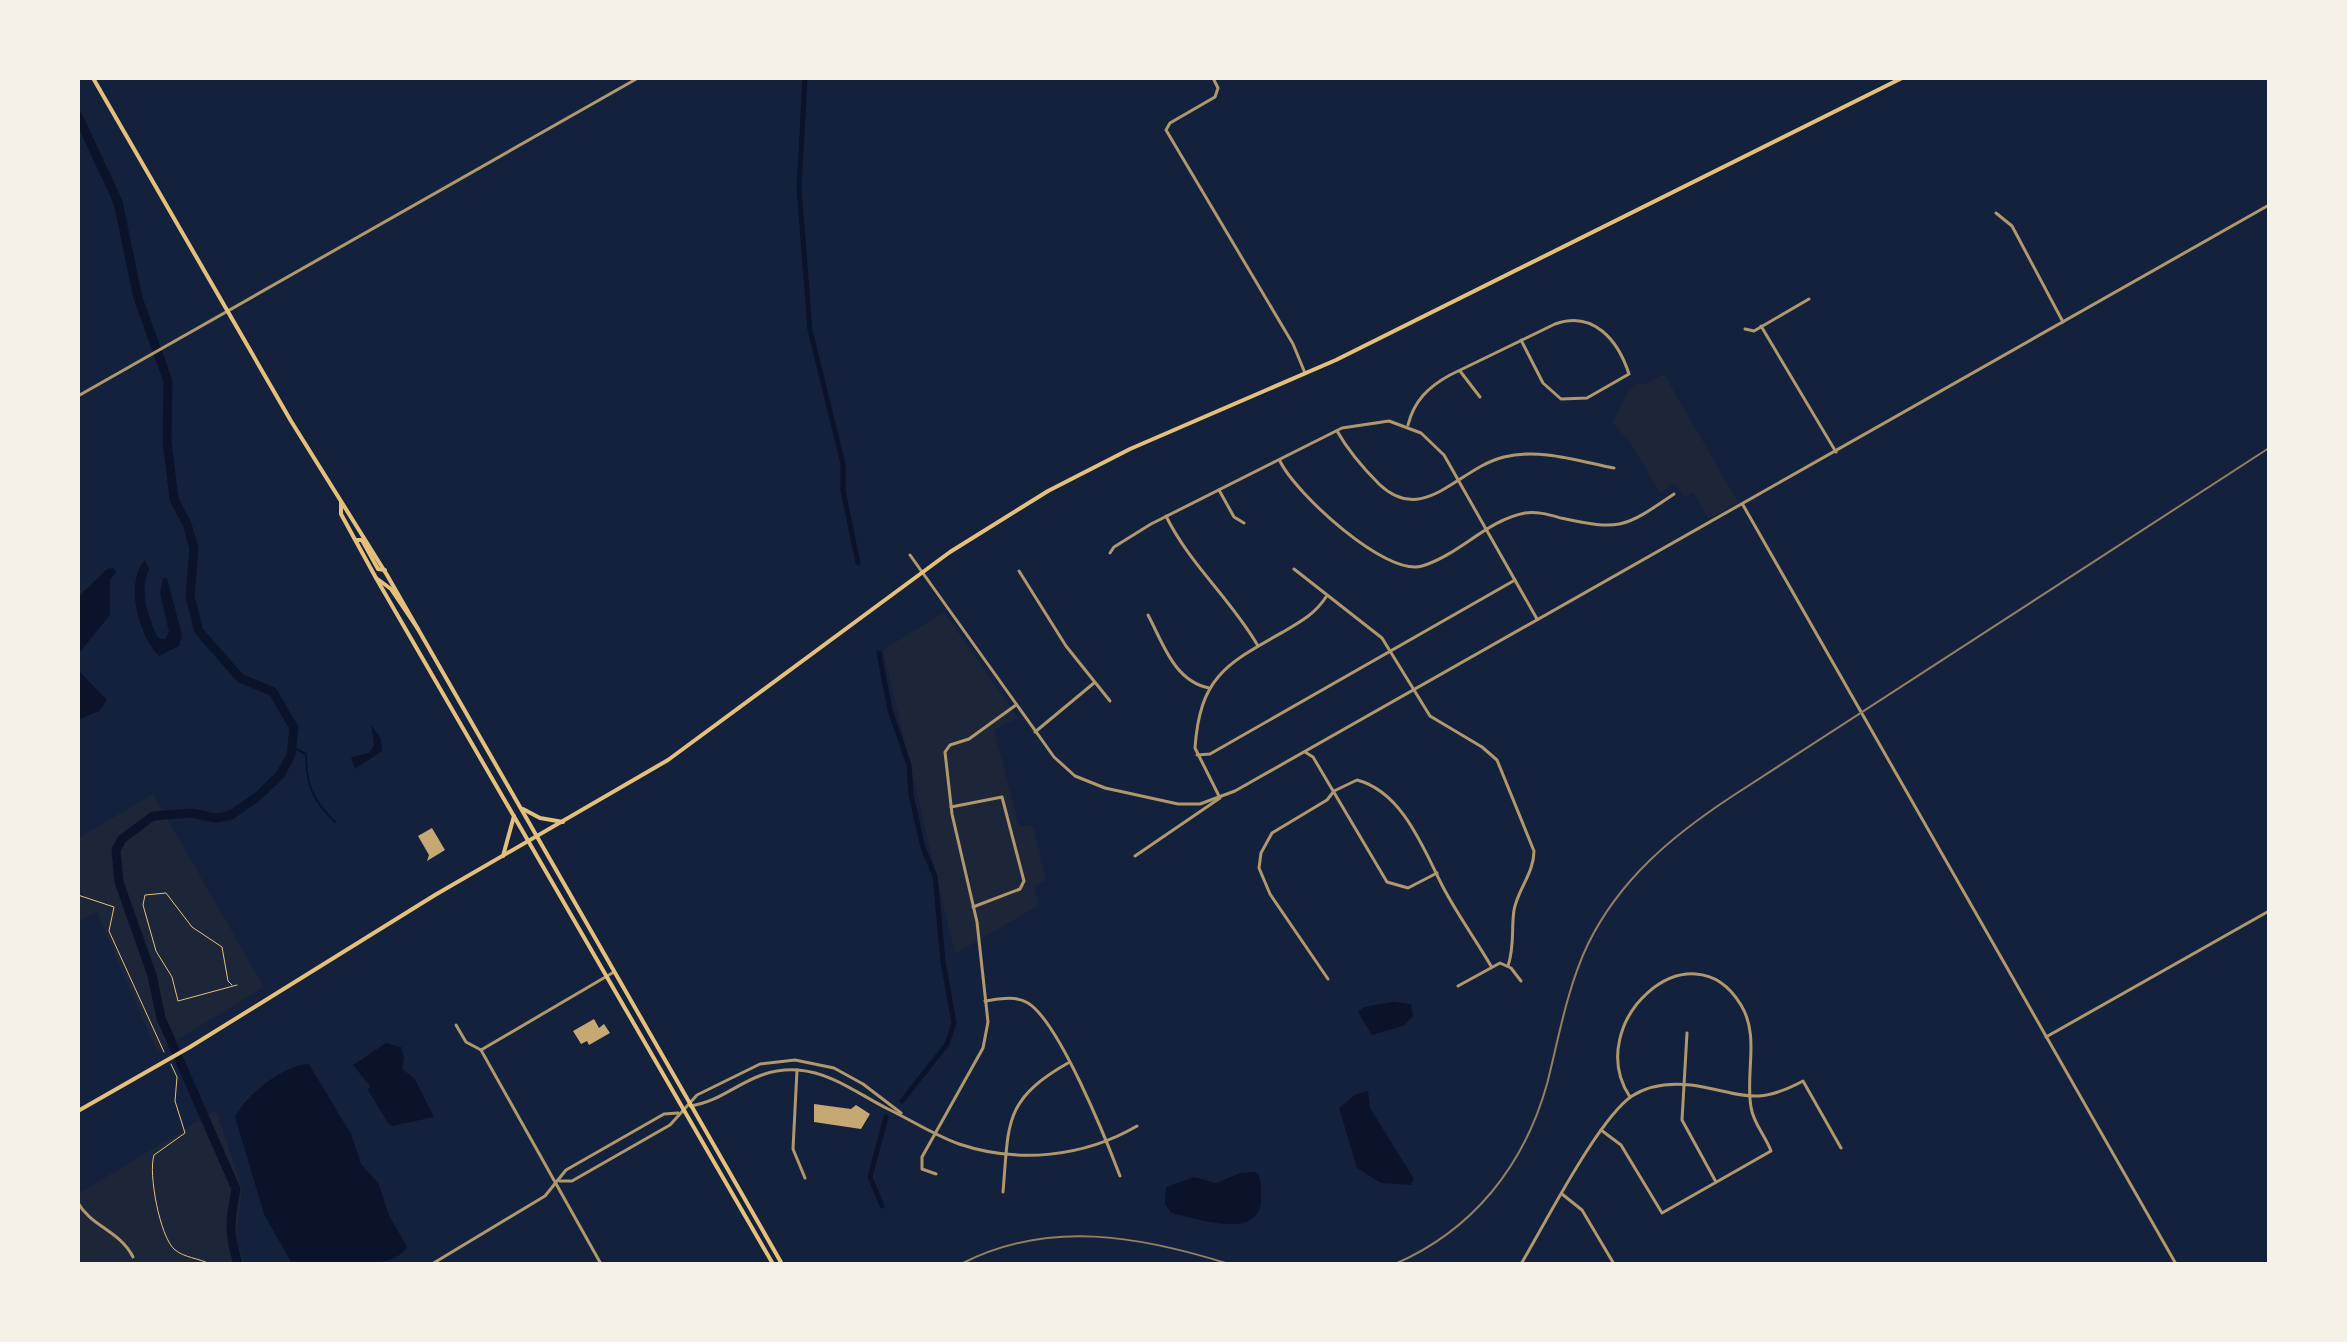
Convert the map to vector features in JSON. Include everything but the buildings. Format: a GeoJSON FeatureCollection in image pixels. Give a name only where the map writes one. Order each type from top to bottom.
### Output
{"type":"FeatureCollection","features":[{"type":"Feature","properties":{"kind":"main road"},"geometry":{"type":"LineString","coordinates":[[93,78],[341,503],[350,511],[420,630],[778,1264]]}},
{"type":"Feature","properties":{"kind":"main road"},"geometry":{"type":"LineString","coordinates":[[78,1111],[190,1047],[694,743],[978,533],[1093,467],[1305,373],[1902,78]]}},
{"type":"Feature","properties":{"kind":"main road"},"geometry":{"type":"LineString","coordinates":[[341,503],[341,514],[376,578],[681,1111],[778,1264]]}},
{"type":"Feature","properties":{"kind":"main road"},"geometry":{"type":"LineString","coordinates":[[356,540],[362,540],[378,569],[385,570]]}},
{"type":"Feature","properties":{"kind":"main road"},"geometry":{"type":"LineString","coordinates":[[376,578],[391,589],[420,630]]}},
{"type":"Feature","properties":{"kind":"main road"},"geometry":{"type":"LineString","coordinates":[[523,809],[540,818],[563,822]]}},
{"type":"Feature","properties":{"kind":"main road"},"geometry":{"type":"LineString","coordinates":[[503,857],[514,816]]}},
{"type":"Feature","properties":{"kind":"street"},"geometry":{"type":"LineString","coordinates":[[78,396],[638,78]]}},
{"type":"Feature","properties":{"kind":"street"},"geometry":{"type":"LineString","coordinates":[[1213,78],[1218,88],[1215,97],[1170,123],[1168,134],[1293,344],[1305,373]]}},
{"type":"Feature","properties":{"kind":"street"},"geometry":{"type":"LineString","coordinates":[[1135,856],[1220,798],[2269,205]]}},
{"type":"Feature","properties":{"kind":"street"},"geometry":{"type":"LineString","coordinates":[[1996,213],[2012,226],[2063,322]]}},
{"type":"Feature","properties":{"kind":"street"},"geometry":{"type":"LineString","coordinates":[[1745,329],[1754,331],[1809,299]]}},
{"type":"Feature","properties":{"kind":"street"},"geometry":{"type":"LineString","coordinates":[[1408,426],[1423,394],[1460,371],[1521,340],[1560,322],[1590,321],[1611,340],[1629,374],[1587,398],[1561,399],[1543,383],[1521,340]]}},
{"type":"Feature","properties":{"kind":"street"},"geometry":{"type":"LineString","coordinates":[[1761,326],[1836,452]]}},
{"type":"Feature","properties":{"kind":"street"},"geometry":{"type":"LineString","coordinates":[[1460,371],[1480,397]]}},
{"type":"Feature","properties":{"kind":"street"},"geometry":{"type":"LineString","coordinates":[[1110,553],[1114,547],[1166,516],[1337,431],[1374,421],[1408,426],[1438,447],[1537,619]]}},
{"type":"Feature","properties":{"kind":"street"},"geometry":{"type":"LineString","coordinates":[[1337,431],[1361,466],[1389,492],[1404,500],[1426,498],[1499,459],[1530,454],[1614,468]]}},
{"type":"Feature","properties":{"kind":"street"},"geometry":{"type":"LineString","coordinates":[[1279,460],[1293,480],[1336,522],[1391,564],[1418,568],[1516,515],[1534,512],[1614,527],[1637,520],[1674,494]]}},
{"type":"Feature","properties":{"kind":"street"},"geometry":{"type":"LineString","coordinates":[[1219,490],[1234,517],[1244,523]]}},
{"type":"Feature","properties":{"kind":"street"},"geometry":{"type":"LineString","coordinates":[[1743,505],[2176,1264]]}},
{"type":"Feature","properties":{"kind":"street"},"geometry":{"type":"LineString","coordinates":[[1166,516],[1185,552],[1238,616],[1258,646]]}},
{"type":"Feature","properties":{"kind":"street"},"geometry":{"type":"LineString","coordinates":[[910,555],[1061,765],[1091,783],[1178,804],[1200,804],[1220,798]]}},
{"type":"Feature","properties":{"kind":"street"},"geometry":{"type":"LineString","coordinates":[[1294,569],[1326,597],[1379,635],[1430,716],[1497,760],[1533,844],[1533,866],[1514,912],[1515,939],[1508,966]]}},
{"type":"Feature","properties":{"kind":"street"},"geometry":{"type":"LineString","coordinates":[[1019,571],[1094,683],[1110,701]]}},
{"type":"Feature","properties":{"kind":"street"},"geometry":{"type":"LineString","coordinates":[[1197,755],[1210,754],[1515,580]]}},
{"type":"Feature","properties":{"kind":"street"},"geometry":{"type":"LineString","coordinates":[[1220,798],[1197,755],[1196,738],[1209,688],[1227,665],[1311,615],[1326,597]]}},
{"type":"Feature","properties":{"kind":"street"},"geometry":{"type":"LineString","coordinates":[[1148,615],[1179,672],[1191,682],[1209,688]]}},
{"type":"Feature","properties":{"kind":"street"},"geometry":{"type":"LineString","coordinates":[[1035,732],[1094,683]]}},
{"type":"Feature","properties":{"kind":"street"},"geometry":{"type":"LineString","coordinates":[[936,1174],[920,1166],[934,1133],[983,1048],[988,1030],[979,942],[951,807],[946,749],[969,739],[1016,705]]}},
{"type":"Feature","properties":{"kind":"street"},"geometry":{"type":"LineString","coordinates":[[1305,752],[1313,757],[1387,882],[1408,888],[1437,873]]}},
{"type":"Feature","properties":{"kind":"street"},"geometry":{"type":"LineString","coordinates":[[1328,979],[1270,894],[1259,868],[1264,842],[1272,833],[1327,800],[1334,791],[1357,780],[1389,798],[1427,851],[1491,966]]}},
{"type":"Feature","properties":{"kind":"street"},"geometry":{"type":"LineString","coordinates":[[951,807],[1002,797],[1024,881],[1020,889],[973,907]]}},
{"type":"Feature","properties":{"kind":"street"},"geometry":{"type":"LineString","coordinates":[[2046,1037],[2269,911]]}},
{"type":"Feature","properties":{"kind":"street"},"geometry":{"type":"LineString","coordinates":[[1458,986],[1491,966],[1508,966],[1521,981]]}},
{"type":"Feature","properties":{"kind":"street"},"geometry":{"type":"LineString","coordinates":[[481,1050],[614,972]]}},
{"type":"Feature","properties":{"kind":"street"},"geometry":{"type":"LineString","coordinates":[[1601,1130],[1621,1145],[1661,1212],[1771,1151],[1754,1118],[1750,1098],[1751,1034],[1745,1013],[1738,1000],[1721,985],[1693,975],[1667,979],[1650,987],[1628,1015],[1617,1066],[1630,1097]]}},
{"type":"Feature","properties":{"kind":"street"},"geometry":{"type":"LineString","coordinates":[[985,1001],[1013,998],[1031,1005],[1094,1108],[1120,1176]]}},
{"type":"Feature","properties":{"kind":"street"},"geometry":{"type":"LineString","coordinates":[[456,1025],[466,1042],[481,1050],[601,1264]]}},
{"type":"Feature","properties":{"kind":"street"},"geometry":{"type":"LineString","coordinates":[[1687,1033],[1682,1120],[1716,1182]]}},
{"type":"Feature","properties":{"kind":"street"},"geometry":{"type":"LineString","coordinates":[[690,1106],[697,1095],[745,1069],[795,1060],[843,1072],[904,1116]]}},
{"type":"Feature","properties":{"kind":"street"},"geometry":{"type":"LineString","coordinates":[[1003,1192],[1010,1124],[1020,1100],[1035,1082],[1068,1063]]}},
{"type":"Feature","properties":{"kind":"street"},"geometry":{"type":"LineString","coordinates":[[797,1070],[793,1149],[805,1178]]}},
{"type":"Feature","properties":{"kind":"street"},"geometry":{"type":"LineString","coordinates":[[432,1264],[545,1196],[566,1170],[664,1114],[702,1104],[761,1074],[797,1070],[826,1076],[934,1133],[960,1144],[1007,1154],[1051,1154],[1107,1141],[1137,1126]]}},
{"type":"Feature","properties":{"kind":"street"},"geometry":{"type":"LineString","coordinates":[[1521,1264],[1601,1130],[1630,1097],[1658,1086],[1683,1084],[1750,1098],[1769,1095],[1803,1081],[1841,1148]]}},
{"type":"Feature","properties":{"kind":"street"},"geometry":{"type":"LineString","coordinates":[[558,1183],[572,1181],[670,1125],[681,1111]]}},
{"type":"Feature","properties":{"kind":"street"},"geometry":{"type":"LineString","coordinates":[[1562,1194],[1582,1210],[1614,1264]]}},
{"type":"Feature","properties":{"kind":"street"},"geometry":{"type":"LineString","coordinates":[[78,1203],[90,1219],[119,1236],[133,1257]]}},
{"type":"Feature","properties":{"kind":"path"},"geometry":{"type":"LineString","coordinates":[[232,985],[228,981],[224,952],[218,943],[192,927],[166,893],[145,895],[143,905],[156,951],[172,977],[178,1001],[237,985]]}},
{"type":"Feature","properties":{"kind":"path"},"geometry":{"type":"LineString","coordinates":[[78,895],[114,907],[109,931],[176,1074],[175,1101],[185,1133],[154,1155],[150,1177],[169,1242],[179,1252],[210,1264]]}},
{"type":"Feature","properties":{"kind":"shaded area"},"geometry":{"type":"Polygon","coordinates":[[[1664,374],[1738,502],[1709,519],[1693,492],[1685,496],[1674,483],[1660,493],[1630,442],[1612,422],[1629,391],[1639,383],[1644,385],[1664,374]]]}},
{"type":"Feature","properties":{"kind":"shaded area"},"geometry":{"type":"Polygon","coordinates":[[[145,560],[149,569],[145,587],[146,604],[158,638],[165,639],[169,632],[160,593],[163,578],[167,578],[182,635],[179,646],[159,656],[145,636],[137,610],[136,582],[145,560]]]}},
{"type":"Feature","properties":{"kind":"shaded area"},"geometry":{"type":"Polygon","coordinates":[[[114,568],[116,572],[110,580],[110,615],[79,653],[78,597],[107,569],[114,568]]]}},
{"type":"Feature","properties":{"kind":"shaded area"},"geometry":{"type":"Polygon","coordinates":[[[944,612],[1018,718],[994,730],[1019,826],[1033,826],[1046,880],[1034,887],[1039,905],[955,954],[883,650],[944,612]]]}},
{"type":"Feature","properties":{"kind":"shaded area"},"geometry":{"type":"Polygon","coordinates":[[[78,670],[107,700],[99,711],[78,720],[78,670]]]}},
{"type":"Feature","properties":{"kind":"shaded area"},"geometry":{"type":"Polygon","coordinates":[[[371,724],[381,739],[382,751],[355,769],[351,757],[369,753],[374,746],[371,724]]]}},
{"type":"Feature","properties":{"kind":"shaded area"},"geometry":{"type":"Polygon","coordinates":[[[153,794],[264,987],[157,1052],[97,912],[78,922],[78,838],[153,794]]]}},
{"type":"Feature","properties":{"kind":"shaded area"},"geometry":{"type":"Polygon","coordinates":[[[1393,1002],[1411,1004],[1413,1017],[1403,1026],[1372,1035],[1358,1012],[1364,1007],[1393,1002]]]}},
{"type":"Feature","properties":{"kind":"shaded area"},"geometry":{"type":"Polygon","coordinates":[[[386,1043],[401,1047],[404,1058],[402,1069],[415,1079],[434,1117],[392,1126],[388,1123],[368,1090],[370,1086],[353,1065],[386,1043]]]}},
{"type":"Feature","properties":{"kind":"shaded area"},"geometry":{"type":"Polygon","coordinates":[[[309,1064],[351,1134],[361,1164],[378,1183],[389,1215],[407,1247],[400,1255],[355,1265],[292,1264],[264,1214],[235,1117],[248,1100],[277,1075],[309,1064]]]}},
{"type":"Feature","properties":{"kind":"shaded area"},"geometry":{"type":"Polygon","coordinates":[[[1368,1091],[1370,1108],[1414,1179],[1411,1185],[1381,1183],[1357,1168],[1339,1108],[1356,1094],[1368,1091]]]}},
{"type":"Feature","properties":{"kind":"shaded area"},"geometry":{"type":"Polygon","coordinates":[[[216,1110],[242,1189],[236,1242],[246,1264],[78,1264],[78,1194],[216,1110]]]}},
{"type":"Feature","properties":{"kind":"shaded area"},"geometry":{"type":"Polygon","coordinates":[[[1256,1172],[1261,1196],[1259,1210],[1252,1219],[1240,1223],[1211,1222],[1171,1213],[1165,1204],[1166,1187],[1194,1177],[1216,1183],[1240,1173],[1256,1172]]]}},
{"type":"Feature","properties":{"kind":"waterway"},"geometry":{"type":"LineString","coordinates":[[805,78],[799,188],[810,330],[843,464],[843,490],[858,563]]}},
{"type":"Feature","properties":{"kind":"waterway"},"geometry":{"type":"LineString","coordinates":[[78,116],[118,202],[138,298],[168,381],[167,442],[174,499],[187,524],[194,548],[190,597],[199,631],[240,678],[273,692],[294,728],[291,755],[280,775],[257,797],[231,815],[216,818],[191,813],[153,816],[122,839],[116,850],[119,882],[152,975],[161,1018],[236,1189],[231,1226],[238,1264]]}},
{"type":"Feature","properties":{"kind":"waterway"},"geometry":{"type":"LineString","coordinates":[[879,653],[890,710],[909,765],[911,795],[923,848],[935,876],[943,961],[954,1023],[947,1044],[902,1101]]}},
{"type":"Feature","properties":{"kind":"waterway"},"geometry":{"type":"LineString","coordinates":[[292,747],[306,754],[312,791],[335,822]]}},
{"type":"Feature","properties":{"kind":"waterway"},"geometry":{"type":"LineString","coordinates":[[882,1206],[870,1177],[886,1117]]}},
{"type":"Feature","properties":{"kind":"railway"},"geometry":{"type":"LineString","coordinates":[[1395,1264],[1423,1250],[1471,1214],[1509,1168],[1537,1114],[1569,995],[1588,944],[1616,899],[1649,861],[1688,827],[1731,797],[2269,448]]}},
{"type":"Feature","properties":{"kind":"railway"},"geometry":{"type":"LineString","coordinates":[[961,1264],[1027,1241],[1061,1237],[1128,1240],[1229,1264]]}}]}
